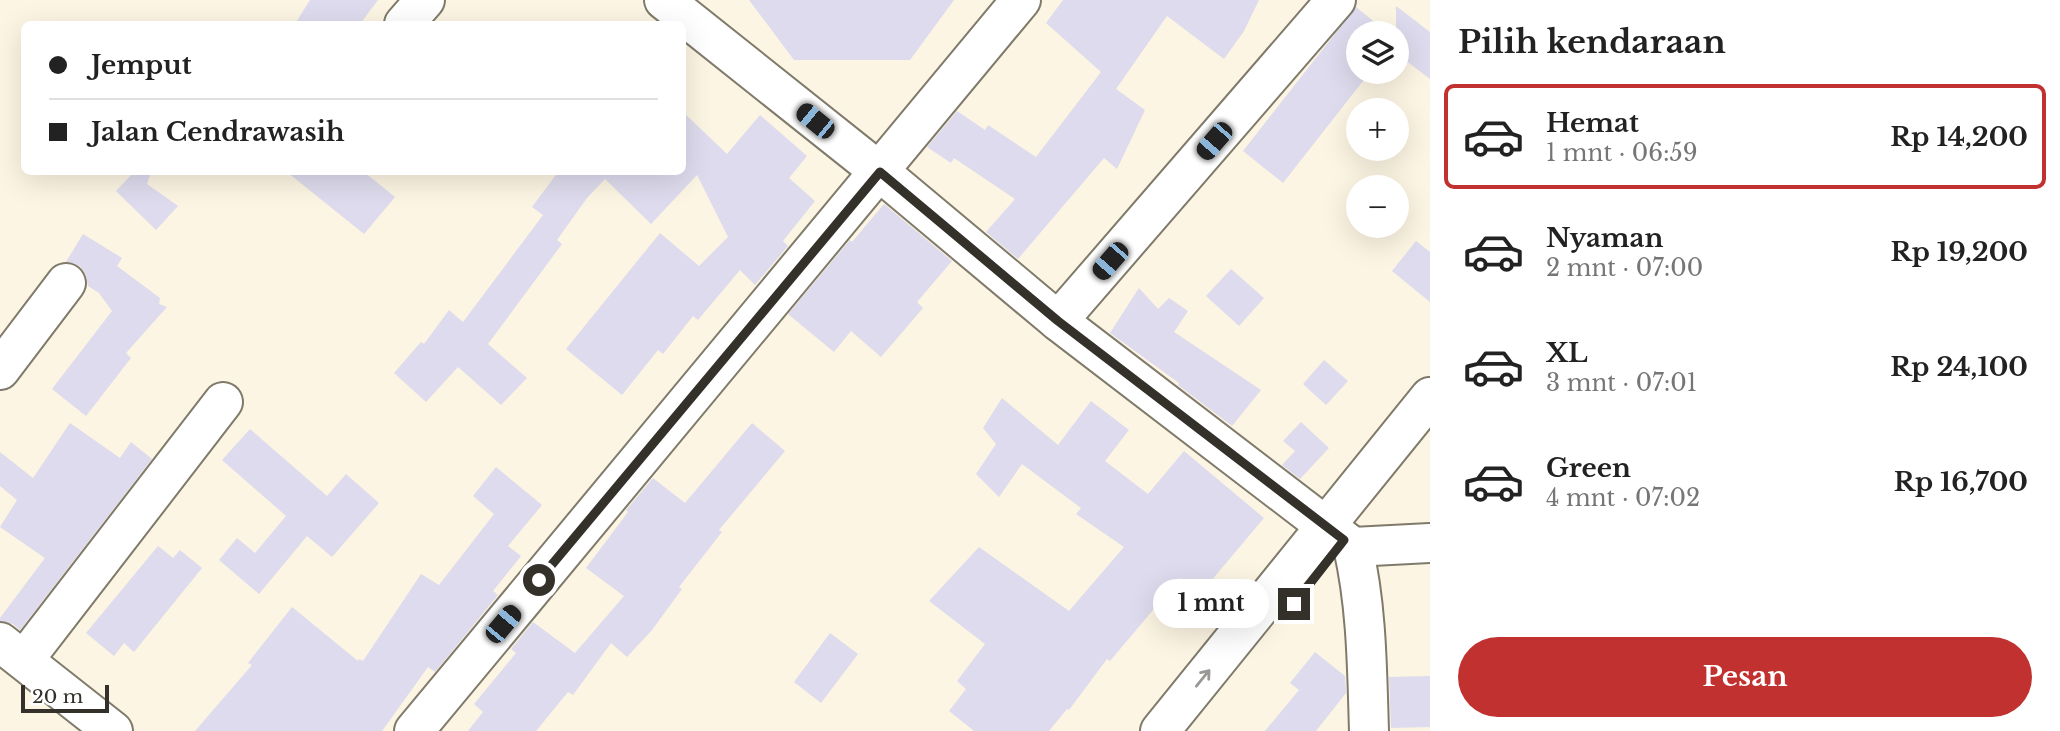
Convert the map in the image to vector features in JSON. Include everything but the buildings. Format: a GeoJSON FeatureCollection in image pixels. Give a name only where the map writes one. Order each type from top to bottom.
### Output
{"type":"FeatureCollection","features":[{"type":"Feature","properties":{"kind":"street"},"geometry":{"type":"LineString","coordinates":[[407,21],[425,0]]}},
{"type":"Feature","properties":{"kind":"street"},"geometry":{"type":"LineString","coordinates":[[664,0],[880,172],[1058,321],[1341,538],[1362,587],[1370,731]]}},
{"type":"Feature","properties":{"kind":"street"},"geometry":{"type":"LineString","coordinates":[[414,731],[1021,0]]}},
{"type":"Feature","properties":{"kind":"street"},"geometry":{"type":"LineString","coordinates":[[1058,321],[1336,0]]}},
{"type":"Feature","properties":{"kind":"street"},"geometry":{"type":"LineString","coordinates":[[0,370],[66,283]]}},
{"type":"Feature","properties":{"kind":"street"},"geometry":{"type":"LineString","coordinates":[[1194,731],[1341,538],[1430,397]]}},
{"type":"Feature","properties":{"kind":"street"},"geometry":{"type":"LineString","coordinates":[[113,731],[12,651],[223,402]]}},
{"type":"Feature","properties":{"kind":"street"},"geometry":{"type":"LineString","coordinates":[[1160,731],[1341,538],[1430,435]]}},
{"type":"Feature","properties":{"kind":"street"},"geometry":{"type":"LineString","coordinates":[[1341,538],[1430,543]]}},
{"type":"Feature","properties":{"kind":"route"},"geometry":{"type":"LineString","coordinates":[[539,580],[880,172],[1058,321],[1344,540],[1294,604]]}}]}
